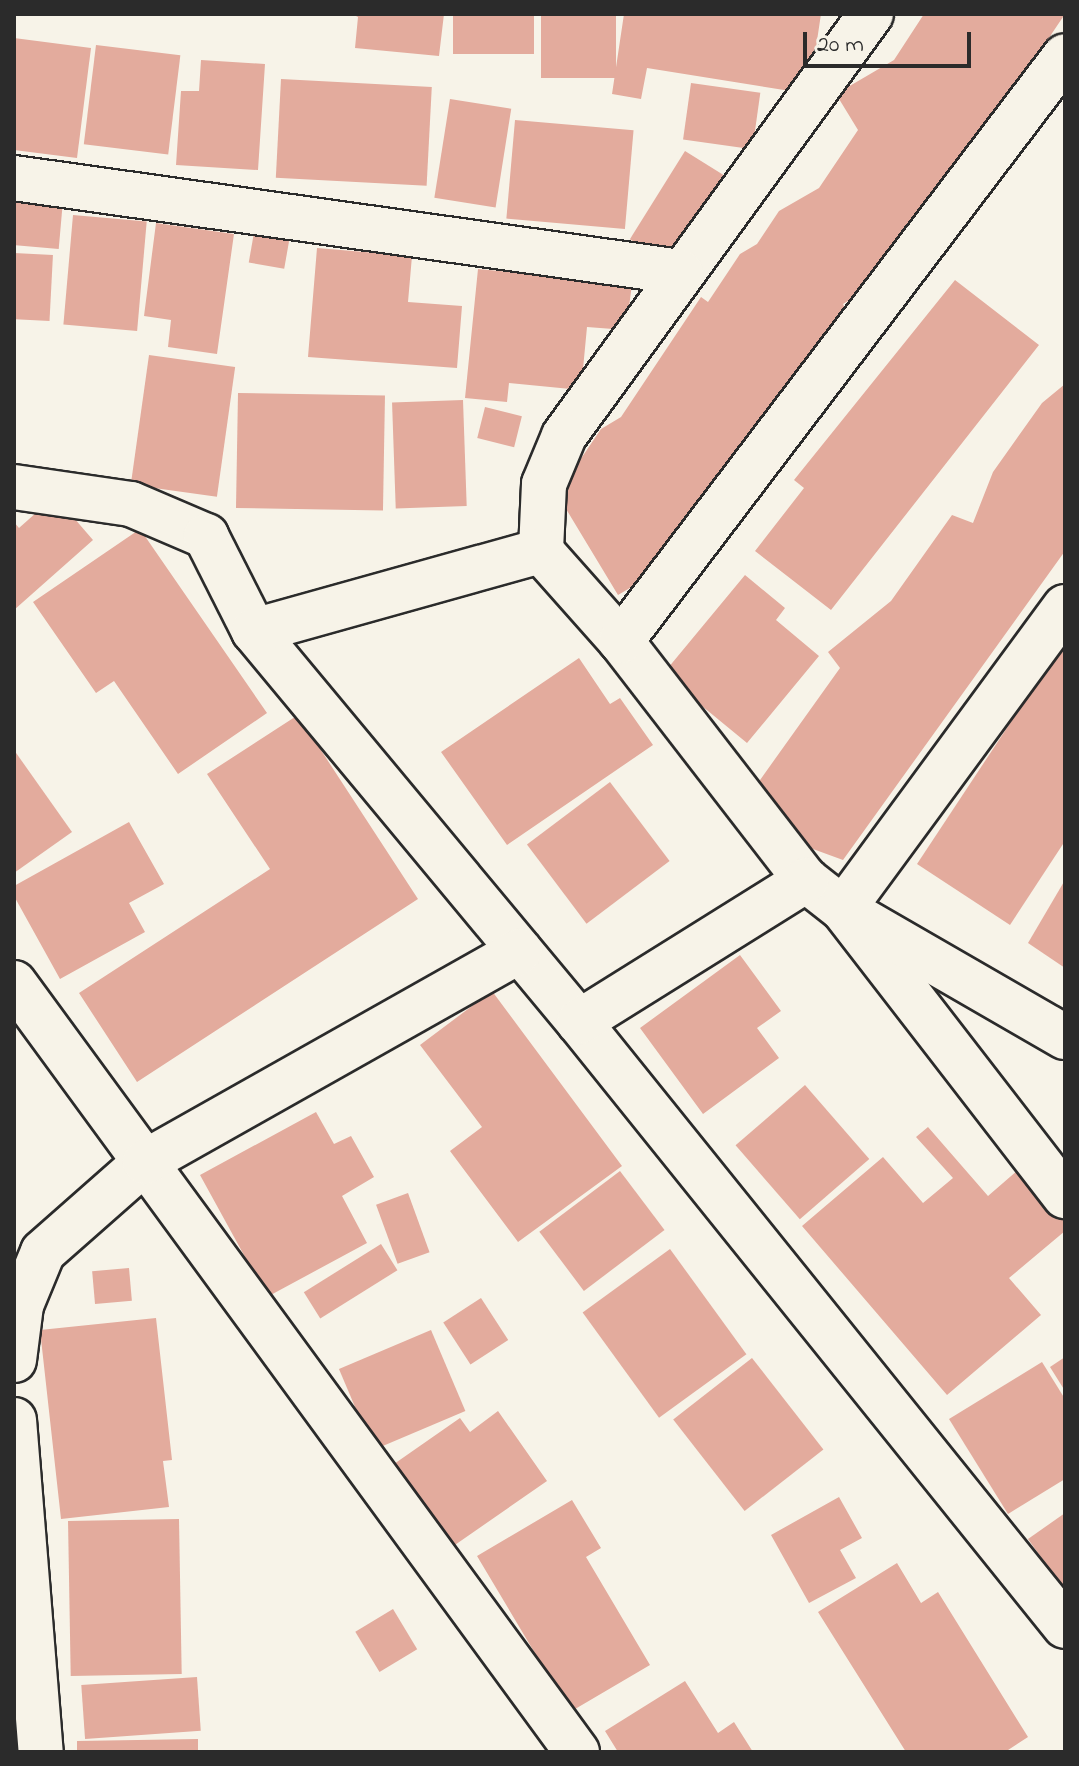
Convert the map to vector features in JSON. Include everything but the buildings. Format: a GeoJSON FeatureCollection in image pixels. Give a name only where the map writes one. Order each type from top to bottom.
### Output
{"type":"FeatureCollection","features":[{"type":"Feature","properties":{"kind":"street"},"geometry":{"type":"LineString","coordinates":[[871,14],[680,272],[564,436],[544,484],[541,551],[621,641],[806,880],[843,909],[1065,1037]]}},
{"type":"Feature","properties":{"kind":"street"},"geometry":{"type":"LineString","coordinates":[[621,641],[1065,56]]}},
{"type":"Feature","properties":{"kind":"street"},"geometry":{"type":"LineString","coordinates":[[14,178],[680,272]]}},
{"type":"Feature","properties":{"kind":"street"},"geometry":{"type":"LineString","coordinates":[[14,487],[131,504],[206,536],[254,631],[579,1022],[1065,1626]]}},
{"type":"Feature","properties":{"kind":"street"},"geometry":{"type":"LineString","coordinates":[[254,631],[541,551]]}},
{"type":"Feature","properties":{"kind":"street"},"geometry":{"type":"LineString","coordinates":[[843,909],[1065,607]]}},
{"type":"Feature","properties":{"kind":"street"},"geometry":{"type":"LineString","coordinates":[[579,1022],[806,880]]}},
{"type":"Feature","properties":{"kind":"street"},"geometry":{"type":"LineString","coordinates":[[843,909],[1065,1196]]}},
{"type":"Feature","properties":{"kind":"street"},"geometry":{"type":"LineString","coordinates":[[14,1360],[21,1305],[43,1252],[145,1162],[520,951]]}},
{"type":"Feature","properties":{"kind":"street"},"geometry":{"type":"LineString","coordinates":[[14,983],[577,1752]]}},
{"type":"Feature","properties":{"kind":"street"},"geometry":{"type":"LineString","coordinates":[[14,1420],[41,1752]]}}]}
